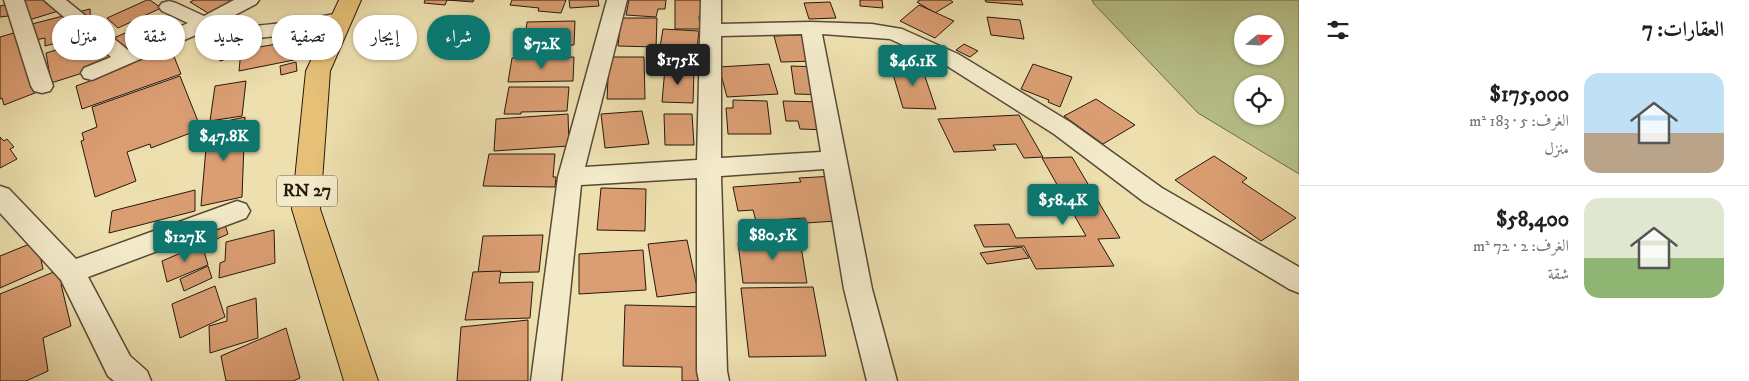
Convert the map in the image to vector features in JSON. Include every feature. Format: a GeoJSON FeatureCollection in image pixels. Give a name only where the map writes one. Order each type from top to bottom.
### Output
{"type":"FeatureCollection","features":[{"type":"Feature","properties":{"kind":"main road","name":"RN 27"},"geometry":{"type":"LineString","coordinates":[[346,10],[318,71],[306,209],[361,381]]}},
{"type":"Feature","properties":{"kind":"street"},"geometry":{"type":"LineString","coordinates":[[14,0],[42,86]]}},
{"type":"Feature","properties":{"kind":"street"},"geometry":{"type":"LineString","coordinates":[[54,0],[125,58],[92,73]]}},
{"type":"Feature","properties":{"kind":"street"},"geometry":{"type":"LineString","coordinates":[[221,15],[249,0]]}},
{"type":"Feature","properties":{"kind":"street"},"geometry":{"type":"LineString","coordinates":[[546,381],[570,177],[617,0]]}},
{"type":"Feature","properties":{"kind":"street"},"geometry":{"type":"LineString","coordinates":[[711,0],[710,168],[712,361],[714,381]]}},
{"type":"Feature","properties":{"kind":"street"},"geometry":{"type":"LineString","coordinates":[[169,7],[195,20]]}},
{"type":"Feature","properties":{"kind":"street"},"geometry":{"type":"LineString","coordinates":[[262,29],[346,10]]}},
{"type":"Feature","properties":{"kind":"street"},"geometry":{"type":"LineString","coordinates":[[711,30],[811,28],[872,30],[895,33],[951,59],[1062,128],[1152,195],[1299,281]]}},
{"type":"Feature","properties":{"kind":"street"},"geometry":{"type":"LineString","coordinates":[[811,28],[858,289],[882,381]]}},
{"type":"Feature","properties":{"kind":"street"},"geometry":{"type":"LineString","coordinates":[[570,177],[835,160]]}},
{"type":"Feature","properties":{"kind":"street"},"geometry":{"type":"LineString","coordinates":[[0,196],[71,272],[119,366],[136,381]]}},
{"type":"Feature","properties":{"kind":"street"},"geometry":{"type":"LineString","coordinates":[[71,272],[237,211]]}},
{"type":"Feature","properties":{"kind":"green space"},"geometry":{"type":"Polygon","coordinates":[[[1092,0],[1299,0],[1299,174],[1198,113],[1092,0]]]}},
{"type":"Feature","properties":{"kind":"building"},"geometry":{"type":"Polygon","coordinates":[[[23,0],[65,0],[68,8],[29,20],[23,0]]]}},
{"type":"Feature","properties":{"kind":"building"},"geometry":{"type":"Polygon","coordinates":[[[147,0],[161,8],[146,15],[125,15],[125,25],[118,28],[115,25],[114,15],[147,0]]]}},
{"type":"Feature","properties":{"kind":"building"},"geometry":{"type":"Polygon","coordinates":[[[194,0],[233,0],[208,13],[190,2],[194,0]]]}},
{"type":"Feature","properties":{"kind":"building"},"geometry":{"type":"Polygon","coordinates":[[[425,0],[447,0],[445,5],[424,3],[425,0]]]}},
{"type":"Feature","properties":{"kind":"building"},"geometry":{"type":"Polygon","coordinates":[[[447,0],[474,0],[473,2],[447,0]]]}},
{"type":"Feature","properties":{"kind":"building"},"geometry":{"type":"Polygon","coordinates":[[[512,0],[566,0],[561,13],[538,11],[539,8],[510,5],[512,0]]]}},
{"type":"Feature","properties":{"kind":"building"},"geometry":{"type":"Polygon","coordinates":[[[569,0],[598,0],[599,6],[570,8],[569,0]]]}},
{"type":"Feature","properties":{"kind":"building"},"geometry":{"type":"Polygon","coordinates":[[[629,0],[666,0],[665,9],[658,9],[656,17],[626,15],[629,0]]]}},
{"type":"Feature","properties":{"kind":"building"},"geometry":{"type":"Polygon","coordinates":[[[675,0],[704,0],[705,16],[699,16],[700,29],[675,29],[675,0]]]}},
{"type":"Feature","properties":{"kind":"building"},"geometry":{"type":"Polygon","coordinates":[[[860,0],[882,0],[883,8],[860,6],[860,0]]]}},
{"type":"Feature","properties":{"kind":"building"},"geometry":{"type":"Polygon","coordinates":[[[920,0],[950,0],[953,2],[935,13],[917,2],[920,0]]]}},
{"type":"Feature","properties":{"kind":"building"},"geometry":{"type":"Polygon","coordinates":[[[985,0],[1021,0],[1023,5],[986,2],[985,0]]]}},
{"type":"Feature","properties":{"kind":"building"},"geometry":{"type":"Polygon","coordinates":[[[830,2],[836,18],[809,19],[804,3],[830,2]]]}},
{"type":"Feature","properties":{"kind":"building"},"geometry":{"type":"Polygon","coordinates":[[[9,4],[8,16],[0,17],[0,6],[9,4]]]}},
{"type":"Feature","properties":{"kind":"building"},"geometry":{"type":"Polygon","coordinates":[[[919,5],[954,21],[935,38],[900,21],[919,5]]]}},
{"type":"Feature","properties":{"kind":"building"},"geometry":{"type":"Polygon","coordinates":[[[90,9],[90,15],[67,15],[90,9]]]}},
{"type":"Feature","properties":{"kind":"building"},"geometry":{"type":"Polygon","coordinates":[[[987,17],[1020,20],[1024,39],[991,35],[987,17]]]}},
{"type":"Feature","properties":{"kind":"building"},"geometry":{"type":"Polygon","coordinates":[[[621,18],[657,18],[656,47],[618,46],[621,18]]]}},
{"type":"Feature","properties":{"kind":"building"},"geometry":{"type":"Polygon","coordinates":[[[52,19],[52,44],[45,46],[45,38],[31,41],[32,24],[52,19]]]}},
{"type":"Feature","properties":{"kind":"building"},"geometry":{"type":"Polygon","coordinates":[[[575,21],[574,45],[524,46],[527,22],[575,21]]]}},
{"type":"Feature","properties":{"kind":"building"},"geometry":{"type":"Polygon","coordinates":[[[663,29],[699,31],[697,49],[660,47],[663,29]]]}},
{"type":"Feature","properties":{"kind":"building"},"geometry":{"type":"Polygon","coordinates":[[[17,32],[40,91],[4,105],[2,98],[0,99],[0,37],[17,32]]]}},
{"type":"Feature","properties":{"kind":"building"},"geometry":{"type":"Polygon","coordinates":[[[125,33],[125,52],[122,53],[115,46],[115,37],[125,33]]]}},
{"type":"Feature","properties":{"kind":"building"},"geometry":{"type":"Polygon","coordinates":[[[803,35],[817,61],[781,62],[774,36],[803,35]]]}},
{"type":"Feature","properties":{"kind":"building"},"geometry":{"type":"Polygon","coordinates":[[[964,44],[978,51],[970,57],[956,50],[964,44]]]}},
{"type":"Feature","properties":{"kind":"building"},"geometry":{"type":"Polygon","coordinates":[[[272,45],[272,60],[294,60],[239,71],[240,60],[262,60],[262,46],[272,45]]]}},
{"type":"Feature","properties":{"kind":"building"},"geometry":{"type":"Polygon","coordinates":[[[52,51],[52,60],[110,60],[111,64],[51,83],[46,53],[52,51]]]}},
{"type":"Feature","properties":{"kind":"building"},"geometry":{"type":"Polygon","coordinates":[[[574,57],[573,81],[508,82],[512,58],[574,57]]]}},
{"type":"Feature","properties":{"kind":"building"},"geometry":{"type":"Polygon","coordinates":[[[609,57],[644,57],[645,99],[607,99],[609,57]]]}},
{"type":"Feature","properties":{"kind":"building"},"geometry":{"type":"Polygon","coordinates":[[[138,60],[175,60],[181,74],[82,109],[76,86],[90,81],[89,76],[138,60]]]}},
{"type":"Feature","properties":{"kind":"building"},"geometry":{"type":"Polygon","coordinates":[[[296,62],[297,71],[281,75],[280,66],[296,62]]]}},
{"type":"Feature","properties":{"kind":"building"},"geometry":{"type":"Polygon","coordinates":[[[769,64],[778,94],[727,97],[719,67],[769,64]]]}},
{"type":"Feature","properties":{"kind":"building"},"geometry":{"type":"Polygon","coordinates":[[[890,64],[921,65],[936,109],[903,108],[890,64]]]}},
{"type":"Feature","properties":{"kind":"building"},"geometry":{"type":"Polygon","coordinates":[[[1033,64],[1072,77],[1060,107],[1048,102],[1049,100],[1021,89],[1033,64]]]}},
{"type":"Feature","properties":{"kind":"building"},"geometry":{"type":"Polygon","coordinates":[[[791,66],[821,67],[832,95],[795,94],[791,66]]]}},
{"type":"Feature","properties":{"kind":"building"},"geometry":{"type":"Polygon","coordinates":[[[665,68],[694,70],[693,103],[662,102],[665,68]]]}},
{"type":"Feature","properties":{"kind":"building"},"geometry":{"type":"Polygon","coordinates":[[[180,76],[201,129],[151,148],[150,144],[127,152],[136,181],[95,197],[81,141],[84,140],[82,133],[97,127],[92,107],[180,76]]]}},
{"type":"Feature","properties":{"kind":"building"},"geometry":{"type":"Polygon","coordinates":[[[246,81],[242,116],[210,121],[215,86],[246,81]]]}},
{"type":"Feature","properties":{"kind":"building"},"geometry":{"type":"Polygon","coordinates":[[[509,87],[569,87],[567,111],[504,114],[509,87]]]}},
{"type":"Feature","properties":{"kind":"building"},"geometry":{"type":"Polygon","coordinates":[[[1096,99],[1135,125],[1103,144],[1064,116],[1096,99]]]}},
{"type":"Feature","properties":{"kind":"building"},"geometry":{"type":"Polygon","coordinates":[[[733,100],[767,101],[771,134],[728,134],[726,108],[733,108],[733,100]]]}},
{"type":"Feature","properties":{"kind":"building"},"geometry":{"type":"Polygon","coordinates":[[[783,101],[824,102],[829,130],[800,129],[798,121],[786,121],[783,101]]]}},
{"type":"Feature","properties":{"kind":"building"},"geometry":{"type":"Polygon","coordinates":[[[642,111],[649,144],[605,148],[601,114],[642,111]]]}},
{"type":"Feature","properties":{"kind":"building"},"geometry":{"type":"Polygon","coordinates":[[[568,114],[569,146],[494,151],[496,119],[568,114]]]}},
{"type":"Feature","properties":{"kind":"building"},"geometry":{"type":"Polygon","coordinates":[[[664,114],[692,114],[694,145],[665,145],[664,114]]]}},
{"type":"Feature","properties":{"kind":"building"},"geometry":{"type":"Polygon","coordinates":[[[1019,115],[1043,157],[1024,158],[1016,144],[993,145],[996,150],[954,152],[938,119],[1019,115]]]}},
{"type":"Feature","properties":{"kind":"building"},"geometry":{"type":"Polygon","coordinates":[[[245,117],[242,197],[201,206],[208,125],[245,117]]]}},
{"type":"Feature","properties":{"kind":"building"},"geometry":{"type":"Polygon","coordinates":[[[0,137],[4,141],[7,139],[14,147],[10,149],[17,159],[0,168],[0,137]]]}},
{"type":"Feature","properties":{"kind":"building"},"geometry":{"type":"Polygon","coordinates":[[[489,154],[555,154],[553,177],[556,177],[555,187],[483,186],[489,154]]]}},
{"type":"Feature","properties":{"kind":"building"},"geometry":{"type":"Polygon","coordinates":[[[1214,156],[1247,178],[1242,182],[1296,218],[1261,241],[1175,180],[1214,156]]]}},
{"type":"Feature","properties":{"kind":"building"},"geometry":{"type":"Polygon","coordinates":[[[1072,157],[1120,238],[1098,239],[1114,266],[1036,269],[1024,246],[984,247],[974,225],[1009,224],[1016,238],[1086,236],[1042,158],[1072,157]]]}},
{"type":"Feature","properties":{"kind":"building"},"geometry":{"type":"Polygon","coordinates":[[[835,176],[851,220],[806,223],[805,218],[756,221],[753,210],[738,211],[733,187],[801,182],[799,178],[835,176]]]}},
{"type":"Feature","properties":{"kind":"building"},"geometry":{"type":"Polygon","coordinates":[[[601,188],[646,189],[645,231],[597,230],[601,188]]]}},
{"type":"Feature","properties":{"kind":"building"},"geometry":{"type":"Polygon","coordinates":[[[195,190],[195,211],[109,233],[112,211],[195,190]]]}},
{"type":"Feature","properties":{"kind":"building"},"geometry":{"type":"Polygon","coordinates":[[[224,222],[228,234],[208,243],[204,231],[224,222]]]}},
{"type":"Feature","properties":{"kind":"building"},"geometry":{"type":"Polygon","coordinates":[[[274,230],[275,263],[219,278],[220,263],[225,261],[226,242],[274,230]]]}},
{"type":"Feature","properties":{"kind":"building"},"geometry":{"type":"Polygon","coordinates":[[[774,234],[799,234],[807,283],[743,283],[738,243],[775,243],[774,234]]]}},
{"type":"Feature","properties":{"kind":"building"},"geometry":{"type":"Polygon","coordinates":[[[543,235],[539,272],[478,273],[483,236],[543,235]]]}},
{"type":"Feature","properties":{"kind":"building"},"geometry":{"type":"Polygon","coordinates":[[[687,240],[698,292],[657,297],[648,244],[687,240]]]}},
{"type":"Feature","properties":{"kind":"building"},"geometry":{"type":"Polygon","coordinates":[[[37,241],[43,269],[0,288],[0,256],[37,241]]]}},
{"type":"Feature","properties":{"kind":"building"},"geometry":{"type":"Polygon","coordinates":[[[202,244],[208,265],[167,282],[162,261],[202,244]]]}},
{"type":"Feature","properties":{"kind":"building"},"geometry":{"type":"Polygon","coordinates":[[[1022,247],[1029,258],[987,264],[980,253],[1022,247]]]}},
{"type":"Feature","properties":{"kind":"building"},"geometry":{"type":"Polygon","coordinates":[[[643,250],[646,290],[579,294],[579,254],[643,250]]]}},
{"type":"Feature","properties":{"kind":"building"},"geometry":{"type":"Polygon","coordinates":[[[208,266],[212,278],[184,291],[180,279],[208,266]]]}},
{"type":"Feature","properties":{"kind":"building"},"geometry":{"type":"Polygon","coordinates":[[[61,269],[63,283],[61,284],[71,326],[43,338],[48,371],[26,381],[0,381],[0,294],[61,269]]]}},
{"type":"Feature","properties":{"kind":"building"},"geometry":{"type":"Polygon","coordinates":[[[501,271],[499,283],[533,282],[530,318],[465,320],[473,272],[501,271]]]}},
{"type":"Feature","properties":{"kind":"building"},"geometry":{"type":"Polygon","coordinates":[[[215,286],[225,317],[180,338],[172,304],[215,286]]]}},
{"type":"Feature","properties":{"kind":"building"},"geometry":{"type":"Polygon","coordinates":[[[813,287],[826,356],[749,357],[741,288],[813,287]]]}},
{"type":"Feature","properties":{"kind":"building"},"geometry":{"type":"Polygon","coordinates":[[[256,298],[258,338],[210,353],[209,326],[227,321],[227,307],[256,298]]]}},
{"type":"Feature","properties":{"kind":"building"},"geometry":{"type":"Polygon","coordinates":[[[625,305],[708,307],[711,381],[682,381],[682,367],[623,366],[625,305]]]}},
{"type":"Feature","properties":{"kind":"building"},"geometry":{"type":"Polygon","coordinates":[[[528,320],[528,381],[457,381],[461,327],[528,320]]]}},
{"type":"Feature","properties":{"kind":"building"},"geometry":{"type":"Polygon","coordinates":[[[286,328],[300,378],[293,381],[226,381],[221,356],[286,328]]]}}]}
